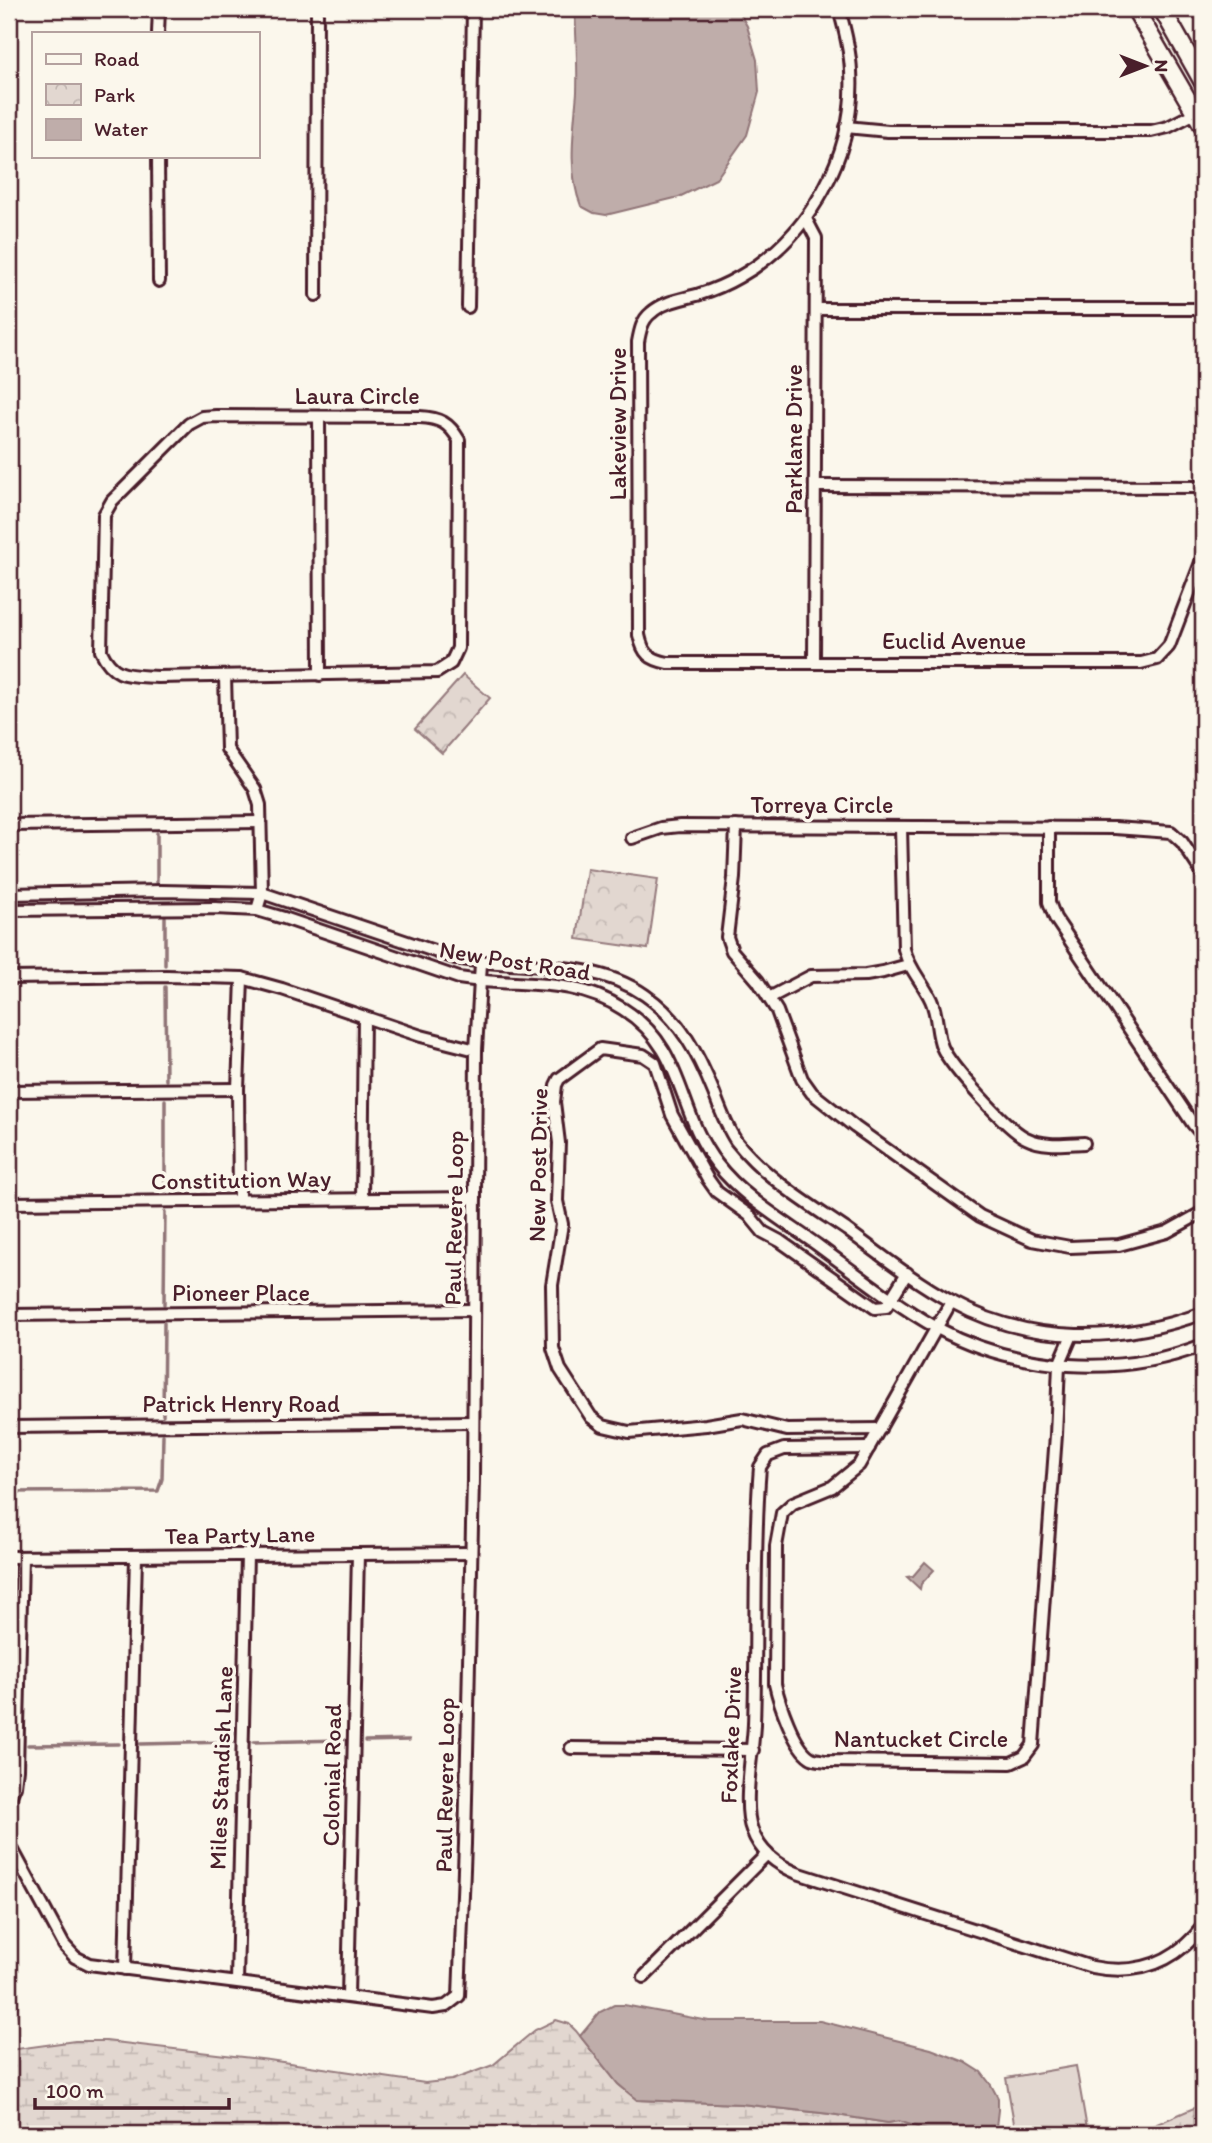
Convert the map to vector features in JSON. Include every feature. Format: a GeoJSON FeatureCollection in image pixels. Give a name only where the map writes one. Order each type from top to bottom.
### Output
{"type":"FeatureCollection","features":[{"type":"Feature","properties":{"kind":"main road"},"geometry":{"type":"LineString","coordinates":[[1135,9],[1199,119]]}},
{"type":"Feature","properties":{"kind":"main road"},"geometry":{"type":"LineString","coordinates":[[1162,9],[1203,82]]}},
{"type":"Feature","properties":{"kind":"street"},"geometry":{"type":"LineString","coordinates":[[158,32],[159,9]]}},
{"type":"Feature","properties":{"kind":"street"},"geometry":{"type":"LineString","coordinates":[[316,295],[317,9]]}},
{"type":"Feature","properties":{"kind":"street"},"geometry":{"type":"LineString","coordinates":[[468,307],[473,9]]}},
{"type":"Feature","properties":{"kind":"street","name":"Lakeview Drive"},"geometry":{"type":"LineString","coordinates":[[642,650],[639,635],[638,342],[641,327],[649,314],[663,305],[722,286],[752,269],[779,247],[806,219],[842,145],[851,98],[852,73],[847,37],[839,9]]}},
{"type":"Feature","properties":{"kind":"street"},"geometry":{"type":"LineString","coordinates":[[846,127],[888,131],[1151,131],[1199,119]]}},
{"type":"Feature","properties":{"kind":"street"},"geometry":{"type":"LineString","coordinates":[[158,158],[159,281]]}},
{"type":"Feature","properties":{"kind":"street","name":"Parklane Drive"},"geometry":{"type":"LineString","coordinates":[[806,219],[816,238],[814,663]]}},
{"type":"Feature","properties":{"kind":"street"},"geometry":{"type":"LineString","coordinates":[[816,309],[1203,309]]}},
{"type":"Feature","properties":{"kind":"street","name":"Laura Circle"},"geometry":{"type":"LineString","coordinates":[[202,417],[436,418],[451,426],[459,440],[458,648],[451,663],[437,672],[320,675],[158,677],[119,674],[107,664],[101,650],[104,515],[112,501],[131,482],[190,424],[202,417]]}},
{"type":"Feature","properties":{"kind":"street"},"geometry":{"type":"LineString","coordinates":[[319,417],[320,675]]}},
{"type":"Feature","properties":{"kind":"street"},"geometry":{"type":"LineString","coordinates":[[815,486],[1203,487]]}},
{"type":"Feature","properties":{"kind":"street","name":"Euclid Avenue"},"geometry":{"type":"LineString","coordinates":[[642,650],[652,660],[668,663],[1141,663],[1157,659],[1169,646],[1203,557]]}},
{"type":"Feature","properties":{"kind":"street"},"geometry":{"type":"LineString","coordinates":[[225,677],[227,749],[256,789],[260,805],[262,893],[257,911]]}},
{"type":"Feature","properties":{"kind":"street"},"geometry":{"type":"LineString","coordinates":[[9,825],[260,822]]}},
{"type":"Feature","properties":{"kind":"street"},"geometry":{"type":"LineString","coordinates":[[632,838],[671,827],[736,826]]}},
{"type":"Feature","properties":{"kind":"street","name":"Torreya Circle"},"geometry":{"type":"LineString","coordinates":[[1203,874],[1182,842],[1171,832],[1115,828],[736,826],[734,878],[727,937],[732,951],[769,998],[783,1024],[802,1079],[812,1093],[855,1127],[997,1226],[1051,1245],[1104,1247],[1167,1232],[1203,1212]]}},
{"type":"Feature","properties":{"kind":"street"},"geometry":{"type":"LineString","coordinates":[[901,827],[902,932],[908,965],[933,1003],[943,1050],[1011,1128],[1024,1137],[1055,1145],[1084,1143]]}},
{"type":"Feature","properties":{"kind":"street"},"geometry":{"type":"LineString","coordinates":[[1049,828],[1049,902],[1055,918],[1203,1136]]}},
{"type":"Feature","properties":{"kind":"street","name":"New Post Road"},"geometry":{"type":"LineString","coordinates":[[9,894],[161,891],[262,893],[455,958],[582,970],[614,979],[644,994],[668,1014],[691,1041],[724,1120],[743,1149],[764,1170],[951,1302],[999,1322],[1072,1335],[1102,1336],[1141,1332],[1203,1313]]}},
{"type":"Feature","properties":{"kind":"street","name":"New Post Road"},"geometry":{"type":"LineString","coordinates":[[9,910],[215,908],[257,911],[441,973],[478,982],[578,988],[633,1016],[661,1045],[670,1060],[695,1128],[719,1168],[759,1202],[892,1299],[937,1328],[992,1351],[1059,1364],[1134,1362],[1203,1345]]}},
{"type":"Feature","properties":{"kind":"street","name":"Paul Revere Loop"},"geometry":{"type":"LineString","coordinates":[[9,1843],[64,1945],[75,1957],[89,1964],[433,2008],[446,2006],[459,1996],[471,1553],[476,1050],[481,962]]}},
{"type":"Feature","properties":{"kind":"street"},"geometry":{"type":"LineString","coordinates":[[769,998],[811,976],[866,975],[908,965]]}},
{"type":"Feature","properties":{"kind":"street"},"geometry":{"type":"LineString","coordinates":[[9,978],[242,978],[421,1037],[476,1050]]}},
{"type":"Feature","properties":{"kind":"street"},"geometry":{"type":"LineString","coordinates":[[239,1199],[238,1089],[242,978]]}},
{"type":"Feature","properties":{"kind":"street"},"geometry":{"type":"LineString","coordinates":[[362,1199],[364,1017]]}},
{"type":"Feature","properties":{"kind":"street","name":"New Post Drive"},"geometry":{"type":"LineString","coordinates":[[880,1429],[787,1430],[742,1419],[629,1432],[603,1426],[591,1417],[560,1369],[553,1348],[552,1285],[562,1224],[557,1200],[559,1143],[554,1102],[559,1079],[600,1049],[643,1055],[652,1059],[672,1115],[717,1192],[749,1215],[763,1232],[875,1308],[883,1309],[892,1299]]}},
{"type":"Feature","properties":{"kind":"street"},"geometry":{"type":"LineString","coordinates":[[9,1091],[238,1089]]}},
{"type":"Feature","properties":{"kind":"street","name":"Constitution Way"},"geometry":{"type":"LineString","coordinates":[[9,1203],[475,1198]]}},
{"type":"Feature","properties":{"kind":"street"},"geometry":{"type":"LineString","coordinates":[[892,1299],[907,1273]]}},
{"type":"Feature","properties":{"kind":"street","name":"Nantucket Circle"},"geometry":{"type":"LineString","coordinates":[[951,1302],[859,1465],[832,1486],[793,1503],[782,1513],[778,1529],[775,1684],[800,1748],[811,1758],[1011,1763],[1024,1757],[1033,1745],[1059,1364],[1072,1335]]}},
{"type":"Feature","properties":{"kind":"street","name":"Pioneer Place"},"geometry":{"type":"LineString","coordinates":[[9,1315],[217,1315],[474,1310]]}},
{"type":"Feature","properties":{"kind":"street","name":"Patrick Henry Road"},"geometry":{"type":"LineString","coordinates":[[9,1427],[473,1422]]}},
{"type":"Feature","properties":{"kind":"street","name":"Foxlake Drive"},"geometry":{"type":"LineString","coordinates":[[869,1448],[784,1450],[768,1455],[760,1467],[748,1817],[752,1830],[767,1854],[780,1866],[817,1881],[1110,1971],[1144,1968],[1162,1962],[1185,1947],[1203,1926]]}},
{"type":"Feature","properties":{"kind":"street","name":"Tea Party Lane"},"geometry":{"type":"LineString","coordinates":[[9,1557],[471,1553]]}},
{"type":"Feature","properties":{"kind":"street","name":"Colonial Road"},"geometry":{"type":"LineString","coordinates":[[348,1996],[358,1554]]}},
{"type":"Feature","properties":{"kind":"street","name":"Miles Standish Lane"},"geometry":{"type":"LineString","coordinates":[[237,1982],[247,1555]]}},
{"type":"Feature","properties":{"kind":"street"},"geometry":{"type":"LineString","coordinates":[[9,1800],[15,1786],[17,1769],[22,1557]]}},
{"type":"Feature","properties":{"kind":"street"},"geometry":{"type":"LineString","coordinates":[[125,1969],[136,1557]]}},
{"type":"Feature","properties":{"kind":"street"},"geometry":{"type":"LineString","coordinates":[[571,1748],[752,1750]]}},
{"type":"Feature","properties":{"kind":"street"},"geometry":{"type":"LineString","coordinates":[[644,1978],[767,1854]]}},
{"type":"Feature","properties":{"kind":"green space"},"geometry":{"type":"Polygon","coordinates":[[[463,675],[490,698],[442,753],[415,729],[463,675]]]}},
{"type":"Feature","properties":{"kind":"green space"},"geometry":{"type":"Polygon","coordinates":[[[587,869],[658,879],[648,949],[577,939],[587,869]]]}},
{"type":"Feature","properties":{"kind":"green space"},"geometry":{"type":"Polygon","coordinates":[[[556,2020],[569,2024],[618,2084],[637,2100],[741,2104],[888,2123],[899,2121],[939,2134],[9,2134],[9,2050],[75,2041],[106,2041],[269,2060],[425,2083],[452,2080],[493,2065],[535,2030],[556,2020]]]}},
{"type":"Feature","properties":{"kind":"green space"},"geometry":{"type":"Polygon","coordinates":[[[1076,2066],[1087,2129],[1058,2134],[1016,2134],[1006,2078],[1076,2066]]]}},
{"type":"Feature","properties":{"kind":"green space"},"geometry":{"type":"Polygon","coordinates":[[[1203,2104],[1203,2134],[1134,2134],[1203,2104]]]}},
{"type":"Feature","properties":{"kind":"water"},"geometry":{"type":"Polygon","coordinates":[[[575,9],[737,9],[747,26],[757,60],[759,92],[747,135],[716,179],[679,197],[606,215],[594,213],[581,206],[573,164],[577,92],[575,9]]]}},
{"type":"Feature","properties":{"kind":"water"},"geometry":{"type":"Polygon","coordinates":[[[925,1562],[934,1570],[921,1584],[920,1589],[907,1577],[913,1576],[925,1562]]]}},
{"type":"Feature","properties":{"kind":"water"},"geometry":{"type":"Polygon","coordinates":[[[9,1967],[18,1999],[16,2016],[9,2031],[9,1967]]]}},
{"type":"Feature","properties":{"kind":"water"},"geometry":{"type":"Polygon","coordinates":[[[614,2005],[709,2021],[820,2021],[931,2049],[965,2062],[981,2072],[998,2098],[996,2127],[991,2134],[939,2134],[899,2121],[888,2123],[741,2104],[637,2100],[618,2084],[580,2036],[600,2012],[614,2005]]]}},
{"type":"Feature","properties":{"kind":"waterway"},"geometry":{"type":"LineString","coordinates":[[157,833],[157,882]]}},
{"type":"Feature","properties":{"kind":"waterway"},"geometry":{"type":"LineString","coordinates":[[165,917],[165,965]]}},
{"type":"Feature","properties":{"kind":"waterway"},"geometry":{"type":"LineString","coordinates":[[165,987],[166,1080]]}},
{"type":"Feature","properties":{"kind":"waterway"},"geometry":{"type":"LineString","coordinates":[[165,1100],[165,1191]]}},
{"type":"Feature","properties":{"kind":"waterway"},"geometry":{"type":"LineString","coordinates":[[164,1304],[165,1212]]}},
{"type":"Feature","properties":{"kind":"waterway"},"geometry":{"type":"LineString","coordinates":[[163,1415],[164,1323]]}},
{"type":"Feature","properties":{"kind":"waterway"},"geometry":{"type":"LineString","coordinates":[[9,1492],[158,1491],[162,1479],[163,1435]]}},
{"type":"Feature","properties":{"kind":"waterway"},"geometry":{"type":"LineString","coordinates":[[253,1742],[344,1740]]}},
{"type":"Feature","properties":{"kind":"waterway"},"geometry":{"type":"LineString","coordinates":[[365,1741],[409,1740]]}},
{"type":"Feature","properties":{"kind":"waterway"},"geometry":{"type":"LineString","coordinates":[[140,1744],[232,1742]]}},
{"type":"Feature","properties":{"kind":"waterway"},"geometry":{"type":"LineString","coordinates":[[28,1745],[119,1744]]}}]}
